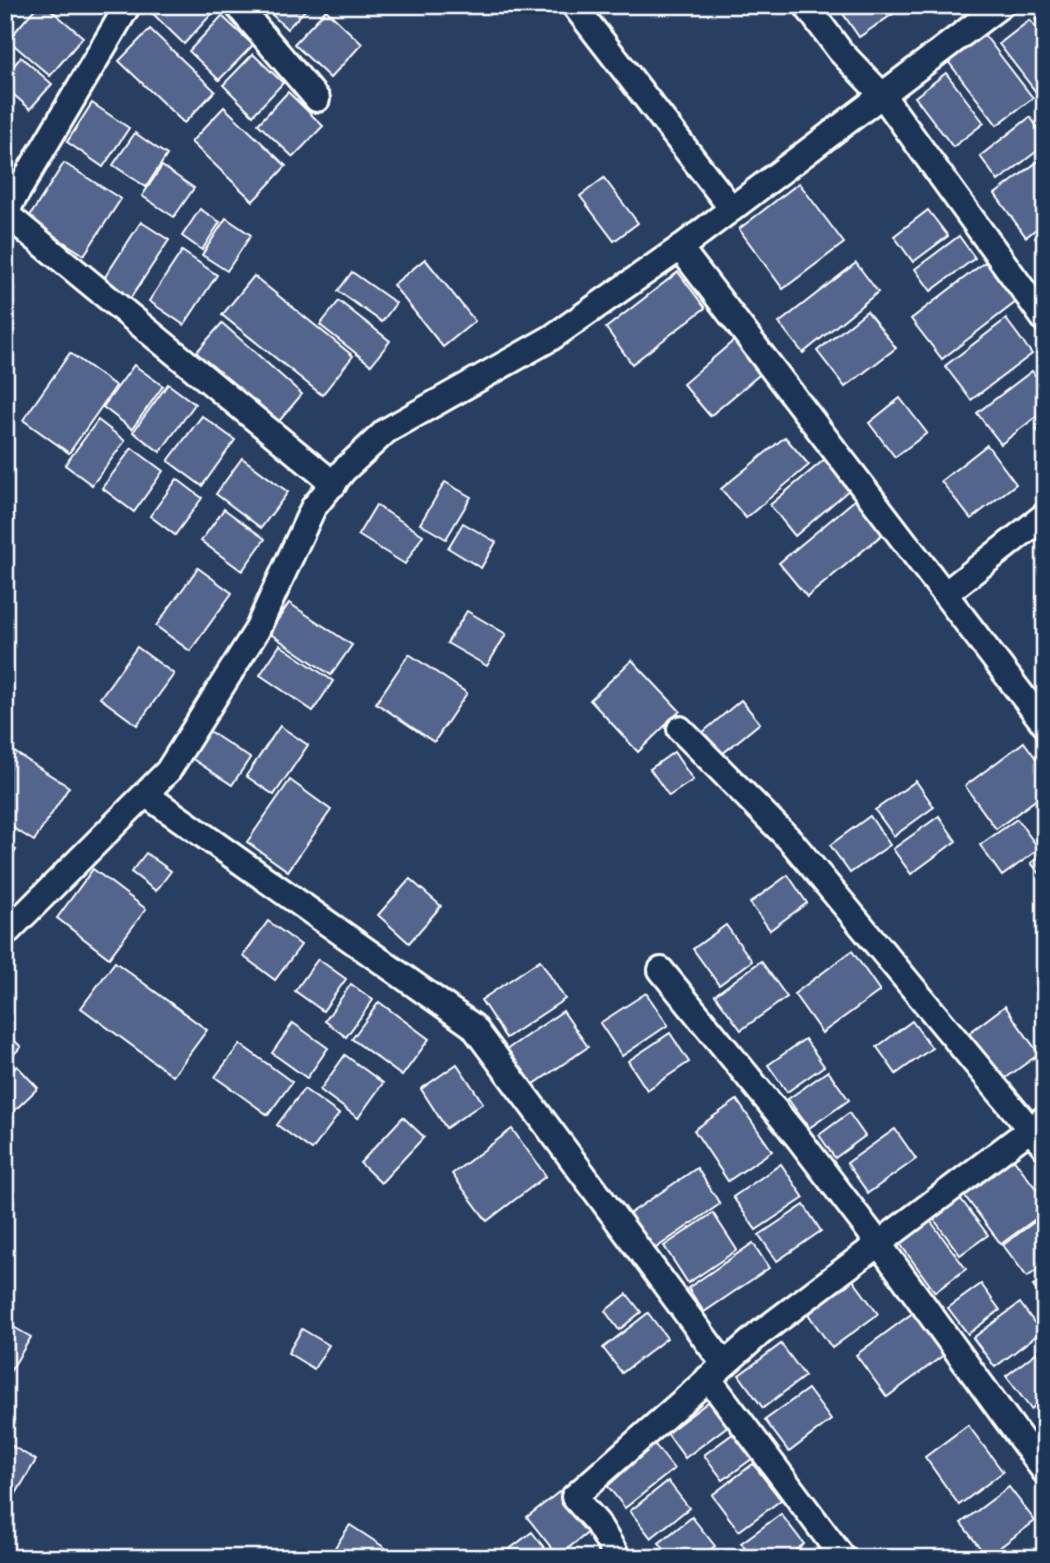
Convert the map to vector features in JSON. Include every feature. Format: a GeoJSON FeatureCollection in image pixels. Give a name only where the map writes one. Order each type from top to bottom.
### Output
{"type":"FeatureCollection","features":[{"type":"Feature","properties":{"kind":"street"},"geometry":{"type":"LineString","coordinates":[[128,5],[8,208],[8,214],[334,484]]}},
{"type":"Feature","properties":{"kind":"street"},"geometry":{"type":"LineString","coordinates":[[237,5],[317,99]]}},
{"type":"Feature","properties":{"kind":"street"},"geometry":{"type":"LineString","coordinates":[[574,5],[732,209]]}},
{"type":"Feature","properties":{"kind":"street"},"geometry":{"type":"LineString","coordinates":[[806,5],[840,51],[883,96],[1045,320]]}},
{"type":"Feature","properties":{"kind":"street"},"geometry":{"type":"LineString","coordinates":[[5,934],[167,771],[257,630],[313,508],[344,470],[386,431],[551,338],[680,248],[1001,5]]}},
{"type":"Feature","properties":{"kind":"street"},"geometry":{"type":"LineString","coordinates":[[680,248],[1045,725]]}},
{"type":"Feature","properties":{"kind":"street"},"geometry":{"type":"LineString","coordinates":[[945,594],[1045,515]]}},
{"type":"Feature","properties":{"kind":"street"},"geometry":{"type":"LineString","coordinates":[[618,1558],[597,1523],[574,1497],[759,1334],[879,1244],[1040,1131],[791,842],[680,729]]}},
{"type":"Feature","properties":{"kind":"street"},"geometry":{"type":"LineString","coordinates":[[145,794],[473,1026],[716,1371],[843,1558]]}},
{"type":"Feature","properties":{"kind":"street"},"geometry":{"type":"LineString","coordinates":[[661,970],[799,1139],[1045,1472]]}},
{"type":"Feature","properties":{"kind":"building"},"geometry":{"type":"Polygon","coordinates":[[[38,5],[45,5],[83,37],[50,76],[8,40],[38,5]]]}},
{"type":"Feature","properties":{"kind":"building"},"geometry":{"type":"Polygon","coordinates":[[[144,5],[218,5],[219,6],[184,44],[144,5]]]}},
{"type":"Feature","properties":{"kind":"building"},"geometry":{"type":"Polygon","coordinates":[[[262,5],[310,5],[287,29],[262,5]]]}},
{"type":"Feature","properties":{"kind":"building"},"geometry":{"type":"Polygon","coordinates":[[[837,5],[906,5],[859,37],[837,5]]]}},
{"type":"Feature","properties":{"kind":"building"},"geometry":{"type":"Polygon","coordinates":[[[326,10],[362,44],[330,78],[294,44],[326,10]]]}},
{"type":"Feature","properties":{"kind":"building"},"geometry":{"type":"Polygon","coordinates":[[[1045,12],[1045,31],[1035,19],[1045,12]]]}},
{"type":"Feature","properties":{"kind":"building"},"geometry":{"type":"Polygon","coordinates":[[[222,16],[253,45],[219,80],[189,51],[222,16]]]}},
{"type":"Feature","properties":{"kind":"building"},"geometry":{"type":"Polygon","coordinates":[[[1030,20],[1045,39],[1045,91],[1039,96],[999,44],[1030,20]]]}},
{"type":"Feature","properties":{"kind":"building"},"geometry":{"type":"Polygon","coordinates":[[[150,29],[215,91],[184,123],[119,61],[150,29]]]}},
{"type":"Feature","properties":{"kind":"building"},"geometry":{"type":"Polygon","coordinates":[[[983,33],[1033,98],[997,125],[947,60],[983,33]]]}},
{"type":"Feature","properties":{"kind":"building"},"geometry":{"type":"Polygon","coordinates":[[[253,54],[283,83],[253,115],[223,85],[253,54]]]}},
{"type":"Feature","properties":{"kind":"building"},"geometry":{"type":"Polygon","coordinates":[[[21,57],[52,84],[30,109],[5,87],[5,76],[21,57]]]}},
{"type":"Feature","properties":{"kind":"building"},"geometry":{"type":"Polygon","coordinates":[[[946,73],[984,123],[953,147],[915,97],[946,73]]]}},
{"type":"Feature","properties":{"kind":"building"},"geometry":{"type":"Polygon","coordinates":[[[288,92],[323,126],[293,157],[258,124],[288,92]]]}},
{"type":"Feature","properties":{"kind":"building"},"geometry":{"type":"Polygon","coordinates":[[[92,103],[129,128],[103,167],[67,142],[92,103]]]}},
{"type":"Feature","properties":{"kind":"building"},"geometry":{"type":"Polygon","coordinates":[[[224,107],[286,166],[253,201],[191,142],[224,107]]]}},
{"type":"Feature","properties":{"kind":"building"},"geometry":{"type":"Polygon","coordinates":[[[1030,117],[1045,137],[1045,145],[998,181],[980,156],[1030,117]]]}},
{"type":"Feature","properties":{"kind":"building"},"geometry":{"type":"Polygon","coordinates":[[[135,133],[167,155],[146,187],[113,165],[135,133]]]}},
{"type":"Feature","properties":{"kind":"building"},"geometry":{"type":"Polygon","coordinates":[[[1045,156],[1045,222],[1026,237],[995,194],[1045,156]]]}},
{"type":"Feature","properties":{"kind":"building"},"geometry":{"type":"Polygon","coordinates":[[[64,163],[121,199],[84,255],[28,219],[64,163]]]}},
{"type":"Feature","properties":{"kind":"building"},"geometry":{"type":"Polygon","coordinates":[[[162,166],[194,188],[174,217],[142,196],[162,166]]]}},
{"type":"Feature","properties":{"kind":"building"},"geometry":{"type":"Polygon","coordinates":[[[604,178],[638,223],[614,241],[580,196],[604,178]]]}},
{"type":"Feature","properties":{"kind":"building"},"geometry":{"type":"Polygon","coordinates":[[[799,183],[844,243],[783,289],[739,229],[799,183]]]}},
{"type":"Feature","properties":{"kind":"building"},"geometry":{"type":"Polygon","coordinates":[[[200,209],[220,222],[202,250],[182,236],[200,209]]]}},
{"type":"Feature","properties":{"kind":"building"},"geometry":{"type":"Polygon","coordinates":[[[928,210],[948,236],[913,262],[894,236],[928,210]]]}},
{"type":"Feature","properties":{"kind":"building"},"geometry":{"type":"Polygon","coordinates":[[[226,218],[251,235],[227,271],[202,255],[226,218]]]}},
{"type":"Feature","properties":{"kind":"building"},"geometry":{"type":"Polygon","coordinates":[[[141,222],[169,240],[128,302],[101,283],[141,222]]]}},
{"type":"Feature","properties":{"kind":"building"},"geometry":{"type":"Polygon","coordinates":[[[1045,231],[1045,251],[1035,238],[1045,231]]]}},
{"type":"Feature","properties":{"kind":"building"},"geometry":{"type":"Polygon","coordinates":[[[959,236],[975,258],[931,291],[915,269],[959,236]]]}},
{"type":"Feature","properties":{"kind":"building"},"geometry":{"type":"Polygon","coordinates":[[[182,251],[217,275],[184,325],[149,301],[182,251]]]}},
{"type":"Feature","properties":{"kind":"building"},"geometry":{"type":"Polygon","coordinates":[[[425,259],[475,321],[443,347],[393,285],[425,259]]]}},
{"type":"Feature","properties":{"kind":"building"},"geometry":{"type":"Polygon","coordinates":[[[985,262],[1016,302],[942,359],[911,319],[985,262]]]}},
{"type":"Feature","properties":{"kind":"building"},"geometry":{"type":"Polygon","coordinates":[[[856,263],[878,292],[803,353],[779,323],[856,263]]]}},
{"type":"Feature","properties":{"kind":"building"},"geometry":{"type":"Polygon","coordinates":[[[352,272],[396,303],[382,322],[338,291],[352,272]]]}},
{"type":"Feature","properties":{"kind":"building"},"geometry":{"type":"Polygon","coordinates":[[[678,272],[705,308],[632,364],[606,328],[678,272]]]}},
{"type":"Feature","properties":{"kind":"building"},"geometry":{"type":"Polygon","coordinates":[[[254,276],[353,356],[322,395],[222,315],[254,276]]]}},
{"type":"Feature","properties":{"kind":"building"},"geometry":{"type":"Polygon","coordinates":[[[339,301],[390,341],[371,365],[320,325],[339,301]]]}},
{"type":"Feature","properties":{"kind":"building"},"geometry":{"type":"Polygon","coordinates":[[[867,311],[896,348],[845,387],[817,351],[867,311]]]}},
{"type":"Feature","properties":{"kind":"building"},"geometry":{"type":"Polygon","coordinates":[[[1006,319],[1032,354],[971,400],[945,366],[1006,319]]]}},
{"type":"Feature","properties":{"kind":"building"},"geometry":{"type":"Polygon","coordinates":[[[222,323],[302,394],[275,426],[194,355],[222,323]]]}},
{"type":"Feature","properties":{"kind":"building"},"geometry":{"type":"Polygon","coordinates":[[[738,337],[765,370],[710,416],[683,384],[738,337]]]}},
{"type":"Feature","properties":{"kind":"building"},"geometry":{"type":"Polygon","coordinates":[[[70,353],[116,386],[69,453],[23,420],[70,353]]]}},
{"type":"Feature","properties":{"kind":"building"},"geometry":{"type":"Polygon","coordinates":[[[134,365],[163,386],[132,429],[103,407],[134,365]]]}},
{"type":"Feature","properties":{"kind":"building"},"geometry":{"type":"Polygon","coordinates":[[[1032,371],[1045,388],[1045,410],[1001,444],[977,413],[1032,371]]]}},
{"type":"Feature","properties":{"kind":"building"},"geometry":{"type":"Polygon","coordinates":[[[168,384],[195,404],[160,452],[133,432],[168,384]]]}},
{"type":"Feature","properties":{"kind":"building"},"geometry":{"type":"Polygon","coordinates":[[[900,398],[927,433],[895,457],[869,423],[900,398]]]}},
{"type":"Feature","properties":{"kind":"building"},"geometry":{"type":"Polygon","coordinates":[[[202,416],[235,440],[202,486],[168,461],[202,416]]]}},
{"type":"Feature","properties":{"kind":"building"},"geometry":{"type":"Polygon","coordinates":[[[98,420],[125,441],[92,485],[65,465],[98,420]]]}},
{"type":"Feature","properties":{"kind":"building"},"geometry":{"type":"Polygon","coordinates":[[[1045,422],[1045,440],[1036,429],[1045,422]]]}},
{"type":"Feature","properties":{"kind":"building"},"geometry":{"type":"Polygon","coordinates":[[[785,437],[809,465],[746,518],[721,489],[785,437]]]}},
{"type":"Feature","properties":{"kind":"building"},"geometry":{"type":"Polygon","coordinates":[[[987,445],[1016,484],[971,519],[941,481],[987,445]]]}},
{"type":"Feature","properties":{"kind":"building"},"geometry":{"type":"Polygon","coordinates":[[[132,448],[163,471],[134,512],[102,488],[132,448]]]}},
{"type":"Feature","properties":{"kind":"building"},"geometry":{"type":"Polygon","coordinates":[[[831,454],[856,484],[795,536],[770,505],[831,454]]]}},
{"type":"Feature","properties":{"kind":"building"},"geometry":{"type":"Polygon","coordinates":[[[242,458],[288,492],[261,528],[216,494],[242,458]]]}},
{"type":"Feature","properties":{"kind":"building"},"geometry":{"type":"Polygon","coordinates":[[[177,479],[202,498],[175,535],[150,516],[177,479]]]}},
{"type":"Feature","properties":{"kind":"building"},"geometry":{"type":"Polygon","coordinates":[[[445,482],[471,497],[446,539],[420,524],[445,482]]]}},
{"type":"Feature","properties":{"kind":"building"},"geometry":{"type":"Polygon","coordinates":[[[856,499],[884,533],[807,597],[779,563],[856,499]]]}},
{"type":"Feature","properties":{"kind":"building"},"geometry":{"type":"Polygon","coordinates":[[[376,505],[423,535],[405,564],[358,535],[376,505]]]}},
{"type":"Feature","properties":{"kind":"building"},"geometry":{"type":"Polygon","coordinates":[[[224,509],[265,539],[242,571],[201,541],[224,509]]]}},
{"type":"Feature","properties":{"kind":"building"},"geometry":{"type":"Polygon","coordinates":[[[463,523],[496,542],[481,568],[448,548],[463,523]]]}},
{"type":"Feature","properties":{"kind":"building"},"geometry":{"type":"Polygon","coordinates":[[[198,568],[232,593],[190,651],[156,626],[198,568]]]}},
{"type":"Feature","properties":{"kind":"building"},"geometry":{"type":"Polygon","coordinates":[[[289,603],[352,645],[331,675],[269,633],[289,603]]]}},
{"type":"Feature","properties":{"kind":"building"},"geometry":{"type":"Polygon","coordinates":[[[467,611],[506,634],[487,666],[447,643],[467,611]]]}},
{"type":"Feature","properties":{"kind":"building"},"geometry":{"type":"Polygon","coordinates":[[[280,645],[333,681],[313,711],[260,675],[280,645]]]}},
{"type":"Feature","properties":{"kind":"building"},"geometry":{"type":"Polygon","coordinates":[[[137,647],[174,674],[137,725],[100,698],[137,647]]]}},
{"type":"Feature","properties":{"kind":"building"},"geometry":{"type":"Polygon","coordinates":[[[409,654],[467,693],[434,742],[376,703],[409,654]]]}},
{"type":"Feature","properties":{"kind":"building"},"geometry":{"type":"Polygon","coordinates":[[[632,660],[680,711],[638,752],[590,700],[632,660]]]}},
{"type":"Feature","properties":{"kind":"building"},"geometry":{"type":"Polygon","coordinates":[[[741,700],[760,723],[722,754],[703,732],[741,700]]]}},
{"type":"Feature","properties":{"kind":"building"},"geometry":{"type":"Polygon","coordinates":[[[280,726],[308,745],[274,795],[246,776],[280,726]]]}},
{"type":"Feature","properties":{"kind":"building"},"geometry":{"type":"Polygon","coordinates":[[[209,731],[250,758],[232,785],[191,758],[209,731]]]}},
{"type":"Feature","properties":{"kind":"building"},"geometry":{"type":"Polygon","coordinates":[[[1024,742],[1045,771],[1045,793],[996,829],[965,786],[1024,742]]]}},
{"type":"Feature","properties":{"kind":"building"},"geometry":{"type":"Polygon","coordinates":[[[5,746],[69,787],[34,841],[5,823],[5,746]]]}},
{"type":"Feature","properties":{"kind":"building"},"geometry":{"type":"Polygon","coordinates":[[[674,752],[693,780],[669,796],[650,769],[674,752]]]}},
{"type":"Feature","properties":{"kind":"building"},"geometry":{"type":"Polygon","coordinates":[[[290,780],[331,810],[288,871],[247,842],[290,780]]]}},
{"type":"Feature","properties":{"kind":"building"},"geometry":{"type":"Polygon","coordinates":[[[916,781],[934,807],[894,836],[875,810],[916,781]]]}},
{"type":"Feature","properties":{"kind":"building"},"geometry":{"type":"Polygon","coordinates":[[[870,816],[890,845],[850,873],[830,845],[870,816]]]}},
{"type":"Feature","properties":{"kind":"building"},"geometry":{"type":"Polygon","coordinates":[[[939,816],[956,841],[911,874],[893,849],[939,816]]]}},
{"type":"Feature","properties":{"kind":"building"},"geometry":{"type":"Polygon","coordinates":[[[1017,819],[1039,849],[1002,876],[980,845],[1017,819]]]}},
{"type":"Feature","properties":{"kind":"building"},"geometry":{"type":"Polygon","coordinates":[[[5,843],[16,850],[5,867],[5,843]]]}},
{"type":"Feature","properties":{"kind":"building"},"geometry":{"type":"Polygon","coordinates":[[[146,853],[171,871],[156,891],[131,872],[146,853]]]}},
{"type":"Feature","properties":{"kind":"building"},"geometry":{"type":"Polygon","coordinates":[[[1045,853],[1045,880],[1031,863],[1045,853]]]}},
{"type":"Feature","properties":{"kind":"building"},"geometry":{"type":"Polygon","coordinates":[[[93,869],[146,909],[109,958],[57,918],[93,869]]]}},
{"type":"Feature","properties":{"kind":"building"},"geometry":{"type":"Polygon","coordinates":[[[788,875],[807,903],[770,930],[750,903],[788,875]]]}},
{"type":"Feature","properties":{"kind":"building"},"geometry":{"type":"Polygon","coordinates":[[[410,879],[441,906],[409,943],[378,915],[410,879]]]}},
{"type":"Feature","properties":{"kind":"building"},"geometry":{"type":"Polygon","coordinates":[[[268,921],[301,945],[275,980],[243,956],[268,921]]]}},
{"type":"Feature","properties":{"kind":"building"},"geometry":{"type":"Polygon","coordinates":[[[726,925],[752,961],[719,985],[693,949],[726,925]]]}},
{"type":"Feature","properties":{"kind":"building"},"geometry":{"type":"Polygon","coordinates":[[[852,951],[880,991],[822,1033],[794,994],[852,951]]]}},
{"type":"Feature","properties":{"kind":"building"},"geometry":{"type":"Polygon","coordinates":[[[318,959],[346,979],[323,1011],[295,991],[318,959]]]}},
{"type":"Feature","properties":{"kind":"building"},"geometry":{"type":"Polygon","coordinates":[[[540,960],[565,999],[506,1038],[481,1000],[540,960]]]}},
{"type":"Feature","properties":{"kind":"building"},"geometry":{"type":"Polygon","coordinates":[[[761,961],[787,997],[741,1030],[715,995],[761,961]]]}},
{"type":"Feature","properties":{"kind":"building"},"geometry":{"type":"Polygon","coordinates":[[[115,962],[207,1030],[173,1076],[81,1008],[115,962]]]}},
{"type":"Feature","properties":{"kind":"building"},"geometry":{"type":"Polygon","coordinates":[[[351,984],[373,1000],[346,1037],[325,1021],[351,984]]]}},
{"type":"Feature","properties":{"kind":"building"},"geometry":{"type":"Polygon","coordinates":[[[646,993],[668,1025],[622,1056],[600,1023],[646,993]]]}},
{"type":"Feature","properties":{"kind":"building"},"geometry":{"type":"Polygon","coordinates":[[[379,1002],[429,1039],[402,1076],[352,1039],[379,1002]]]}},
{"type":"Feature","properties":{"kind":"building"},"geometry":{"type":"Polygon","coordinates":[[[1005,1006],[1039,1054],[1003,1080],[969,1033],[1005,1006]]]}},
{"type":"Feature","properties":{"kind":"building"},"geometry":{"type":"Polygon","coordinates":[[[563,1011],[588,1047],[531,1086],[506,1050],[563,1011]]]}},
{"type":"Feature","properties":{"kind":"building"},"geometry":{"type":"Polygon","coordinates":[[[912,1021],[932,1048],[896,1074],[877,1047],[912,1021]]]}},
{"type":"Feature","properties":{"kind":"building"},"geometry":{"type":"Polygon","coordinates":[[[293,1023],[328,1048],[307,1078],[272,1053],[293,1023]]]}},
{"type":"Feature","properties":{"kind":"building"},"geometry":{"type":"Polygon","coordinates":[[[5,1031],[21,1047],[7,1061],[5,1059],[5,1031]]]}},
{"type":"Feature","properties":{"kind":"building"},"geometry":{"type":"Polygon","coordinates":[[[670,1033],[689,1062],[647,1090],[628,1061],[670,1033]]]}},
{"type":"Feature","properties":{"kind":"building"},"geometry":{"type":"Polygon","coordinates":[[[805,1039],[824,1066],[787,1092],[768,1065],[805,1039]]]}},
{"type":"Feature","properties":{"kind":"building"},"geometry":{"type":"Polygon","coordinates":[[[240,1044],[292,1082],[268,1115],[215,1077],[240,1044]]]}},
{"type":"Feature","properties":{"kind":"building"},"geometry":{"type":"Polygon","coordinates":[[[345,1055],[383,1083],[358,1118],[320,1090],[345,1055]]]}},
{"type":"Feature","properties":{"kind":"building"},"geometry":{"type":"Polygon","coordinates":[[[457,1064],[483,1103],[446,1128],[421,1089],[457,1064]]]}},
{"type":"Feature","properties":{"kind":"building"},"geometry":{"type":"Polygon","coordinates":[[[17,1066],[38,1088],[14,1111],[5,1102],[5,1077],[17,1066]]]}},
{"type":"Feature","properties":{"kind":"building"},"geometry":{"type":"Polygon","coordinates":[[[828,1071],[849,1100],[809,1128],[788,1099],[828,1071]]]}},
{"type":"Feature","properties":{"kind":"building"},"geometry":{"type":"Polygon","coordinates":[[[304,1089],[339,1114],[312,1150],[277,1125],[304,1089]]]}},
{"type":"Feature","properties":{"kind":"building"},"geometry":{"type":"Polygon","coordinates":[[[737,1100],[772,1151],[728,1181],[694,1130],[737,1100]]]}},
{"type":"Feature","properties":{"kind":"building"},"geometry":{"type":"Polygon","coordinates":[[[849,1113],[865,1136],[835,1158],[819,1135],[849,1113]]]}},
{"type":"Feature","properties":{"kind":"building"},"geometry":{"type":"Polygon","coordinates":[[[403,1117],[424,1137],[381,1183],[360,1163],[403,1117]]]}},
{"type":"Feature","properties":{"kind":"building"},"geometry":{"type":"Polygon","coordinates":[[[512,1129],[546,1176],[487,1221],[452,1174],[512,1129]]]}},
{"type":"Feature","properties":{"kind":"building"},"geometry":{"type":"Polygon","coordinates":[[[895,1129],[916,1159],[868,1193],[847,1163],[895,1129]]]}},
{"type":"Feature","properties":{"kind":"building"},"geometry":{"type":"Polygon","coordinates":[[[1013,1158],[1045,1201],[1045,1212],[1001,1244],[964,1195],[1013,1158]]]}},
{"type":"Feature","properties":{"kind":"building"},"geometry":{"type":"Polygon","coordinates":[[[781,1164],[804,1198],[756,1230],[733,1197],[781,1164]]]}},
{"type":"Feature","properties":{"kind":"building"},"geometry":{"type":"Polygon","coordinates":[[[697,1168],[720,1204],[653,1250],[629,1214],[697,1168]]]}},
{"type":"Feature","properties":{"kind":"building"},"geometry":{"type":"Polygon","coordinates":[[[960,1198],[988,1235],[960,1255],[933,1218],[960,1198]]]}},
{"type":"Feature","properties":{"kind":"building"},"geometry":{"type":"Polygon","coordinates":[[[804,1205],[821,1231],[777,1261],[759,1235],[804,1205]]]}},
{"type":"Feature","properties":{"kind":"building"},"geometry":{"type":"Polygon","coordinates":[[[713,1213],[737,1250],[688,1283],[664,1246],[713,1213]]]}},
{"type":"Feature","properties":{"kind":"building"},"geometry":{"type":"Polygon","coordinates":[[[1045,1214],[1045,1264],[1027,1277],[1003,1245],[1045,1214]]]}},
{"type":"Feature","properties":{"kind":"building"},"geometry":{"type":"Polygon","coordinates":[[[929,1219],[966,1269],[935,1292],[898,1241],[929,1219]]]}},
{"type":"Feature","properties":{"kind":"building"},"geometry":{"type":"Polygon","coordinates":[[[753,1243],[769,1268],[704,1312],[688,1288],[753,1243]]]}},
{"type":"Feature","properties":{"kind":"building"},"geometry":{"type":"Polygon","coordinates":[[[1045,1278],[1045,1302],[1033,1286],[1045,1278]]]}},
{"type":"Feature","properties":{"kind":"building"},"geometry":{"type":"Polygon","coordinates":[[[853,1280],[878,1314],[832,1348],[808,1314],[853,1280]]]}},
{"type":"Feature","properties":{"kind":"building"},"geometry":{"type":"Polygon","coordinates":[[[981,1284],[1000,1310],[968,1334],[948,1308],[981,1284]]]}},
{"type":"Feature","properties":{"kind":"building"},"geometry":{"type":"Polygon","coordinates":[[[627,1294],[641,1312],[619,1330],[605,1311],[627,1294]]]}},
{"type":"Feature","properties":{"kind":"building"},"geometry":{"type":"Polygon","coordinates":[[[1020,1303],[1041,1332],[995,1367],[973,1338],[1020,1303]]]}},
{"type":"Feature","properties":{"kind":"building"},"geometry":{"type":"Polygon","coordinates":[[[914,1312],[945,1354],[887,1397],[856,1355],[914,1312]]]}},
{"type":"Feature","properties":{"kind":"building"},"geometry":{"type":"Polygon","coordinates":[[[648,1313],[667,1338],[622,1373],[603,1348],[648,1313]]]}},
{"type":"Feature","properties":{"kind":"building"},"geometry":{"type":"Polygon","coordinates":[[[5,1322],[31,1337],[5,1380],[5,1322]]]}},
{"type":"Feature","properties":{"kind":"building"},"geometry":{"type":"Polygon","coordinates":[[[302,1329],[329,1345],[314,1369],[288,1353],[302,1329]]]}},
{"type":"Feature","properties":{"kind":"building"},"geometry":{"type":"Polygon","coordinates":[[[781,1344],[805,1376],[763,1408],[739,1375],[781,1344]]]}},
{"type":"Feature","properties":{"kind":"building"},"geometry":{"type":"Polygon","coordinates":[[[1037,1352],[1045,1362],[1045,1398],[1031,1409],[1006,1376],[1037,1352]]]}},
{"type":"Feature","properties":{"kind":"building"},"geometry":{"type":"Polygon","coordinates":[[[808,1389],[831,1420],[789,1452],[765,1420],[808,1389]]]}},
{"type":"Feature","properties":{"kind":"building"},"geometry":{"type":"Polygon","coordinates":[[[715,1397],[733,1422],[685,1458],[667,1433],[715,1397]]]}},
{"type":"Feature","properties":{"kind":"building"},"geometry":{"type":"Polygon","coordinates":[[[1045,1411],[1045,1429],[1036,1417],[1045,1411]]]}},
{"type":"Feature","properties":{"kind":"building"},"geometry":{"type":"Polygon","coordinates":[[[968,1425],[1003,1472],[959,1505],[925,1457],[968,1425]]]}},
{"type":"Feature","properties":{"kind":"building"},"geometry":{"type":"Polygon","coordinates":[[[734,1433],[753,1458],[723,1480],[704,1455],[734,1433]]]}},
{"type":"Feature","properties":{"kind":"building"},"geometry":{"type":"Polygon","coordinates":[[[652,1441],[674,1469],[625,1508],[603,1480],[652,1441]]]}},
{"type":"Feature","properties":{"kind":"building"},"geometry":{"type":"Polygon","coordinates":[[[5,1442],[36,1460],[5,1512],[5,1442]]]}},
{"type":"Feature","properties":{"kind":"building"},"geometry":{"type":"Polygon","coordinates":[[[753,1464],[781,1500],[739,1531],[712,1495],[753,1464]]]}},
{"type":"Feature","properties":{"kind":"building"},"geometry":{"type":"Polygon","coordinates":[[[668,1481],[689,1508],[651,1538],[630,1511],[668,1481]]]}},
{"type":"Feature","properties":{"kind":"building"},"geometry":{"type":"Polygon","coordinates":[[[1009,1487],[1035,1521],[987,1557],[961,1523],[1009,1487]]]}},
{"type":"Feature","properties":{"kind":"building"},"geometry":{"type":"Polygon","coordinates":[[[564,1488],[594,1528],[558,1556],[527,1517],[564,1488]]]}},
{"type":"Feature","properties":{"kind":"building"},"geometry":{"type":"Polygon","coordinates":[[[781,1514],[804,1544],[785,1558],[752,1558],[741,1543],[781,1514]]]}},
{"type":"Feature","properties":{"kind":"building"},"geometry":{"type":"Polygon","coordinates":[[[692,1517],[715,1546],[700,1558],[671,1558],[659,1543],[692,1517]]]}},
{"type":"Feature","properties":{"kind":"building"},"geometry":{"type":"Polygon","coordinates":[[[350,1525],[390,1551],[386,1558],[328,1558],[350,1525]]]}},
{"type":"Feature","properties":{"kind":"building"},"geometry":{"type":"Polygon","coordinates":[[[532,1532],[552,1558],[499,1557],[532,1532]]]}},
{"type":"Feature","properties":{"kind":"building"},"geometry":{"type":"Polygon","coordinates":[[[1045,1544],[1045,1558],[1027,1558],[1045,1544]]]}}]}
